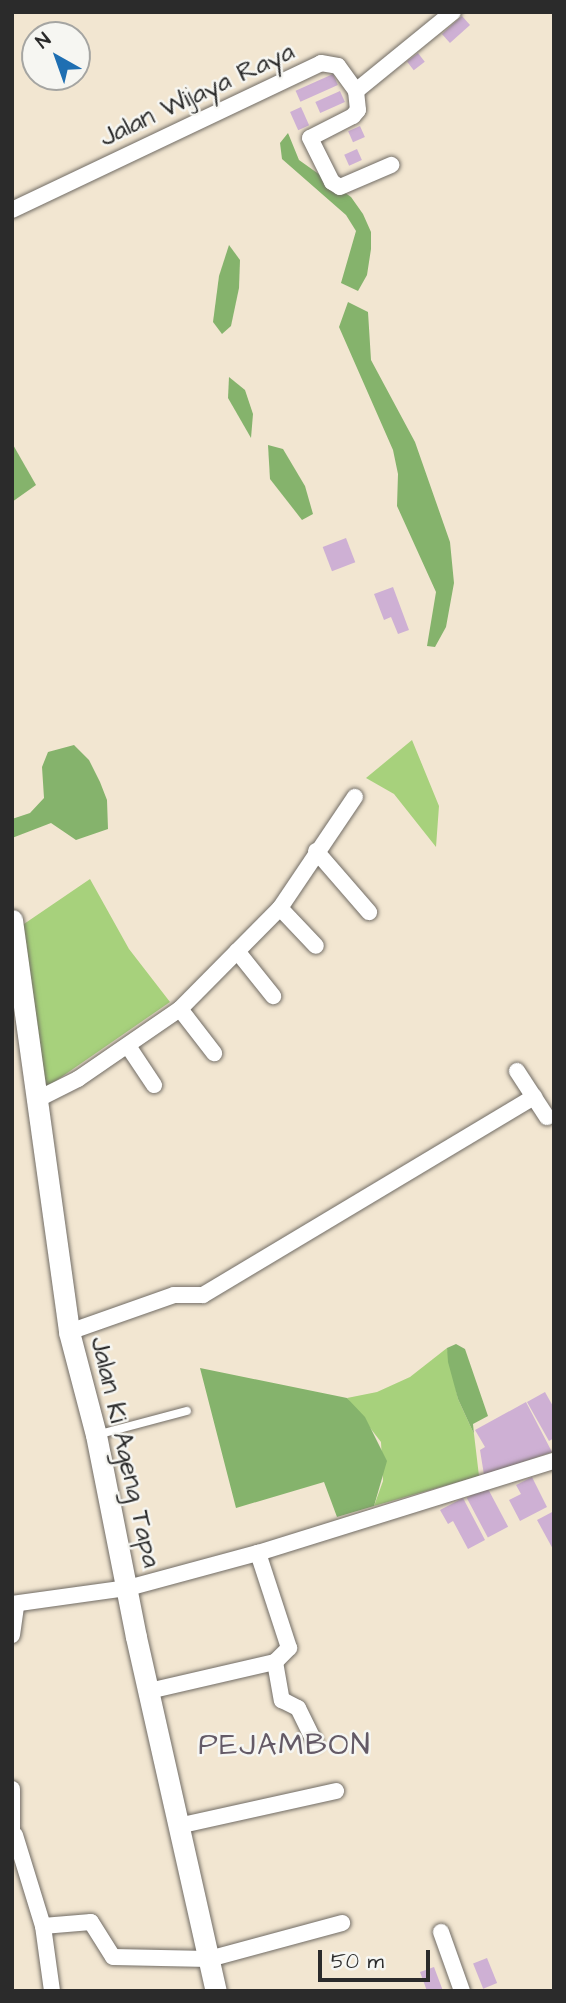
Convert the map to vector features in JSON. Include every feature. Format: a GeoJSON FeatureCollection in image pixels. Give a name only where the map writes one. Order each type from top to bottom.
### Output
{"type":"FeatureCollection","features":[{"type":"Feature","properties":{"kind":"street"},"geometry":{"type":"LineString","coordinates":[[391,165],[341,187],[332,181],[310,138],[353,116],[358,110],[356,91],[453,12]]}},
{"type":"Feature","properties":{"kind":"street","name":"Jalan Wijaya Raya"},"geometry":{"type":"LineString","coordinates":[[12,210],[321,63],[338,66],[356,91]]}},
{"type":"Feature","properties":{"kind":"street"},"geometry":{"type":"LineString","coordinates":[[38,1099],[128,1046],[180,1009],[280,908],[355,797]]}},
{"type":"Feature","properties":{"kind":"street"},"geometry":{"type":"LineString","coordinates":[[316,851],[369,912]]}},
{"type":"Feature","properties":{"kind":"street"},"geometry":{"type":"LineString","coordinates":[[280,908],[316,946]]}},
{"type":"Feature","properties":{"kind":"street","name":"Jalan Ki Ageng Tapa"},"geometry":{"type":"LineString","coordinates":[[12,920],[69,1332],[96,1435],[178,1826],[216,1991]]}},
{"type":"Feature","properties":{"kind":"street"},"geometry":{"type":"LineString","coordinates":[[237,951],[273,996]]}},
{"type":"Feature","properties":{"kind":"street"},"geometry":{"type":"LineString","coordinates":[[180,1009],[214,1053]]}},
{"type":"Feature","properties":{"kind":"street"},"geometry":{"type":"LineString","coordinates":[[128,1046],[154,1085]]}},
{"type":"Feature","properties":{"kind":"street"},"geometry":{"type":"LineString","coordinates":[[517,1071],[547,1117]]}},
{"type":"Feature","properties":{"kind":"street"},"geometry":{"type":"LineString","coordinates":[[69,1332],[174,1295],[203,1295],[534,1097]]}},
{"type":"Feature","properties":{"kind":"street"},"geometry":{"type":"LineString","coordinates":[[12,1635],[14,1604],[128,1588],[258,1553],[554,1461]]}},
{"type":"Feature","properties":{"kind":"street"},"geometry":{"type":"LineString","coordinates":[[149,1691],[275,1662],[289,1648],[258,1553]]}},
{"type":"Feature","properties":{"kind":"street"},"geometry":{"type":"LineString","coordinates":[[275,1662],[282,1700],[299,1709],[315,1743]]}},
{"type":"Feature","properties":{"kind":"street"},"geometry":{"type":"LineString","coordinates":[[12,1789],[14,1836],[43,1926],[52,1991]]}},
{"type":"Feature","properties":{"kind":"street"},"geometry":{"type":"LineString","coordinates":[[178,1826],[336,1791]]}},
{"type":"Feature","properties":{"kind":"street"},"geometry":{"type":"LineString","coordinates":[[43,1926],[91,1922],[113,1957],[209,1959],[342,1923]]}},
{"type":"Feature","properties":{"kind":"street"},"geometry":{"type":"LineString","coordinates":[[440,1932],[461,1991]]}},
{"type":"Feature","properties":{"kind":"lane"},"geometry":{"type":"LineString","coordinates":[[96,1435],[187,1412]]}},
{"type":"Feature","properties":{"kind":"green space"},"geometry":{"type":"Polygon","coordinates":[[[288,133],[299,160],[351,197],[371,232],[367,275],[358,291],[341,283],[356,231],[346,215],[282,159],[280,143],[288,133]]]}},
{"type":"Feature","properties":{"kind":"green space"},"geometry":{"type":"Polygon","coordinates":[[[229,245],[240,260],[239,288],[231,326],[222,334],[213,322],[219,276],[229,245]]]}},
{"type":"Feature","properties":{"kind":"green space"},"geometry":{"type":"Polygon","coordinates":[[[348,302],[368,312],[371,360],[415,442],[450,542],[454,583],[446,627],[435,647],[427,646],[436,592],[397,506],[398,474],[393,450],[339,327],[348,302]]]}},
{"type":"Feature","properties":{"kind":"green space"},"geometry":{"type":"Polygon","coordinates":[[[229,377],[245,390],[253,414],[251,438],[228,398],[229,377]]]}},
{"type":"Feature","properties":{"kind":"green space"},"geometry":{"type":"Polygon","coordinates":[[[12,443],[36,485],[12,502],[12,443]]]}},
{"type":"Feature","properties":{"kind":"green space"},"geometry":{"type":"Polygon","coordinates":[[[268,445],[283,449],[305,486],[313,514],[302,520],[270,479],[268,445]]]}},
{"type":"Feature","properties":{"kind":"green space"},"geometry":{"type":"Polygon","coordinates":[[[412,740],[439,806],[436,847],[394,794],[366,778],[412,740]]]}},
{"type":"Feature","properties":{"kind":"green space"},"geometry":{"type":"Polygon","coordinates":[[[74,745],[89,760],[100,782],[107,800],[108,829],[76,840],[51,823],[12,838],[12,819],[30,813],[44,798],[42,767],[48,752],[74,745]]]}},
{"type":"Feature","properties":{"kind":"green space"},"geometry":{"type":"Polygon","coordinates":[[[90,879],[129,949],[170,1002],[44,1089],[21,926],[90,879]]]}},
{"type":"Feature","properties":{"kind":"green space"},"geometry":{"type":"Polygon","coordinates":[[[456,1344],[465,1349],[488,1416],[473,1424],[474,1434],[458,1399],[448,1362],[447,1348],[456,1344]]]}},
{"type":"Feature","properties":{"kind":"green space"},"geometry":{"type":"Polygon","coordinates":[[[447,1348],[458,1399],[474,1434],[479,1476],[374,1506],[383,1481],[381,1442],[347,1398],[377,1392],[410,1377],[447,1348]]]}},
{"type":"Feature","properties":{"kind":"green space"},"geometry":{"type":"Polygon","coordinates":[[[200,1368],[347,1398],[365,1417],[387,1461],[374,1506],[337,1517],[324,1482],[236,1508],[200,1368]]]}},
{"type":"Feature","properties":{"kind":"building"},"geometry":{"type":"Polygon","coordinates":[[[462,16],[470,25],[450,43],[442,34],[462,16]]]}},
{"type":"Feature","properties":{"kind":"building"},"geometry":{"type":"Polygon","coordinates":[[[418,53],[425,62],[414,70],[407,62],[418,53]]]}},
{"type":"Feature","properties":{"kind":"building"},"geometry":{"type":"Polygon","coordinates":[[[333,74],[338,85],[300,102],[296,91],[333,74]]]}},
{"type":"Feature","properties":{"kind":"building"},"geometry":{"type":"Polygon","coordinates":[[[340,91],[345,102],[320,113],[315,102],[340,91]]]}},
{"type":"Feature","properties":{"kind":"building"},"geometry":{"type":"Polygon","coordinates":[[[301,107],[309,125],[298,130],[290,112],[301,107]]]}},
{"type":"Feature","properties":{"kind":"building"},"geometry":{"type":"Polygon","coordinates":[[[360,126],[365,137],[353,142],[348,131],[360,126]]]}},
{"type":"Feature","properties":{"kind":"building"},"geometry":{"type":"Polygon","coordinates":[[[357,149],[362,160],[349,166],[344,155],[357,149]]]}},
{"type":"Feature","properties":{"kind":"building"},"geometry":{"type":"Polygon","coordinates":[[[346,538],[355,562],[332,571],[323,547],[346,538]]]}},
{"type":"Feature","properties":{"kind":"building"},"geometry":{"type":"Polygon","coordinates":[[[393,587],[409,630],[398,634],[391,617],[384,620],[374,594],[393,587]]]}},
{"type":"Feature","properties":{"kind":"building"},"geometry":{"type":"Polygon","coordinates":[[[545,1392],[554,1408],[554,1438],[549,1441],[527,1402],[545,1392]]]}},
{"type":"Feature","properties":{"kind":"building"},"geometry":{"type":"Polygon","coordinates":[[[526,1402],[552,1452],[484,1475],[480,1450],[485,1447],[475,1430],[526,1402]]]}},
{"type":"Feature","properties":{"kind":"building"},"geometry":{"type":"Polygon","coordinates":[[[532,1477],[547,1507],[520,1521],[509,1500],[521,1494],[516,1485],[532,1477]]]}},
{"type":"Feature","properties":{"kind":"building"},"geometry":{"type":"Polygon","coordinates":[[[487,1487],[508,1527],[488,1538],[467,1498],[487,1487]]]}},
{"type":"Feature","properties":{"kind":"building"},"geometry":{"type":"Polygon","coordinates":[[[463,1498],[485,1540],[468,1549],[453,1521],[448,1524],[440,1510],[463,1498]]]}},
{"type":"Feature","properties":{"kind":"building"},"geometry":{"type":"Polygon","coordinates":[[[554,1511],[554,1551],[537,1520],[554,1511]]]}},
{"type":"Feature","properties":{"kind":"building"},"geometry":{"type":"Polygon","coordinates":[[[487,1958],[497,1983],[483,1989],[473,1964],[487,1958]]]}},
{"type":"Feature","properties":{"kind":"building"},"geometry":{"type":"Polygon","coordinates":[[[434,1967],[443,1991],[427,1991],[420,1972],[434,1967]]]}},
{"type":"Feature","properties":{"kind":"district","name":"PEJAMBON"},"geometry":{"type":"Point","coordinates":[285,1745]}}]}
